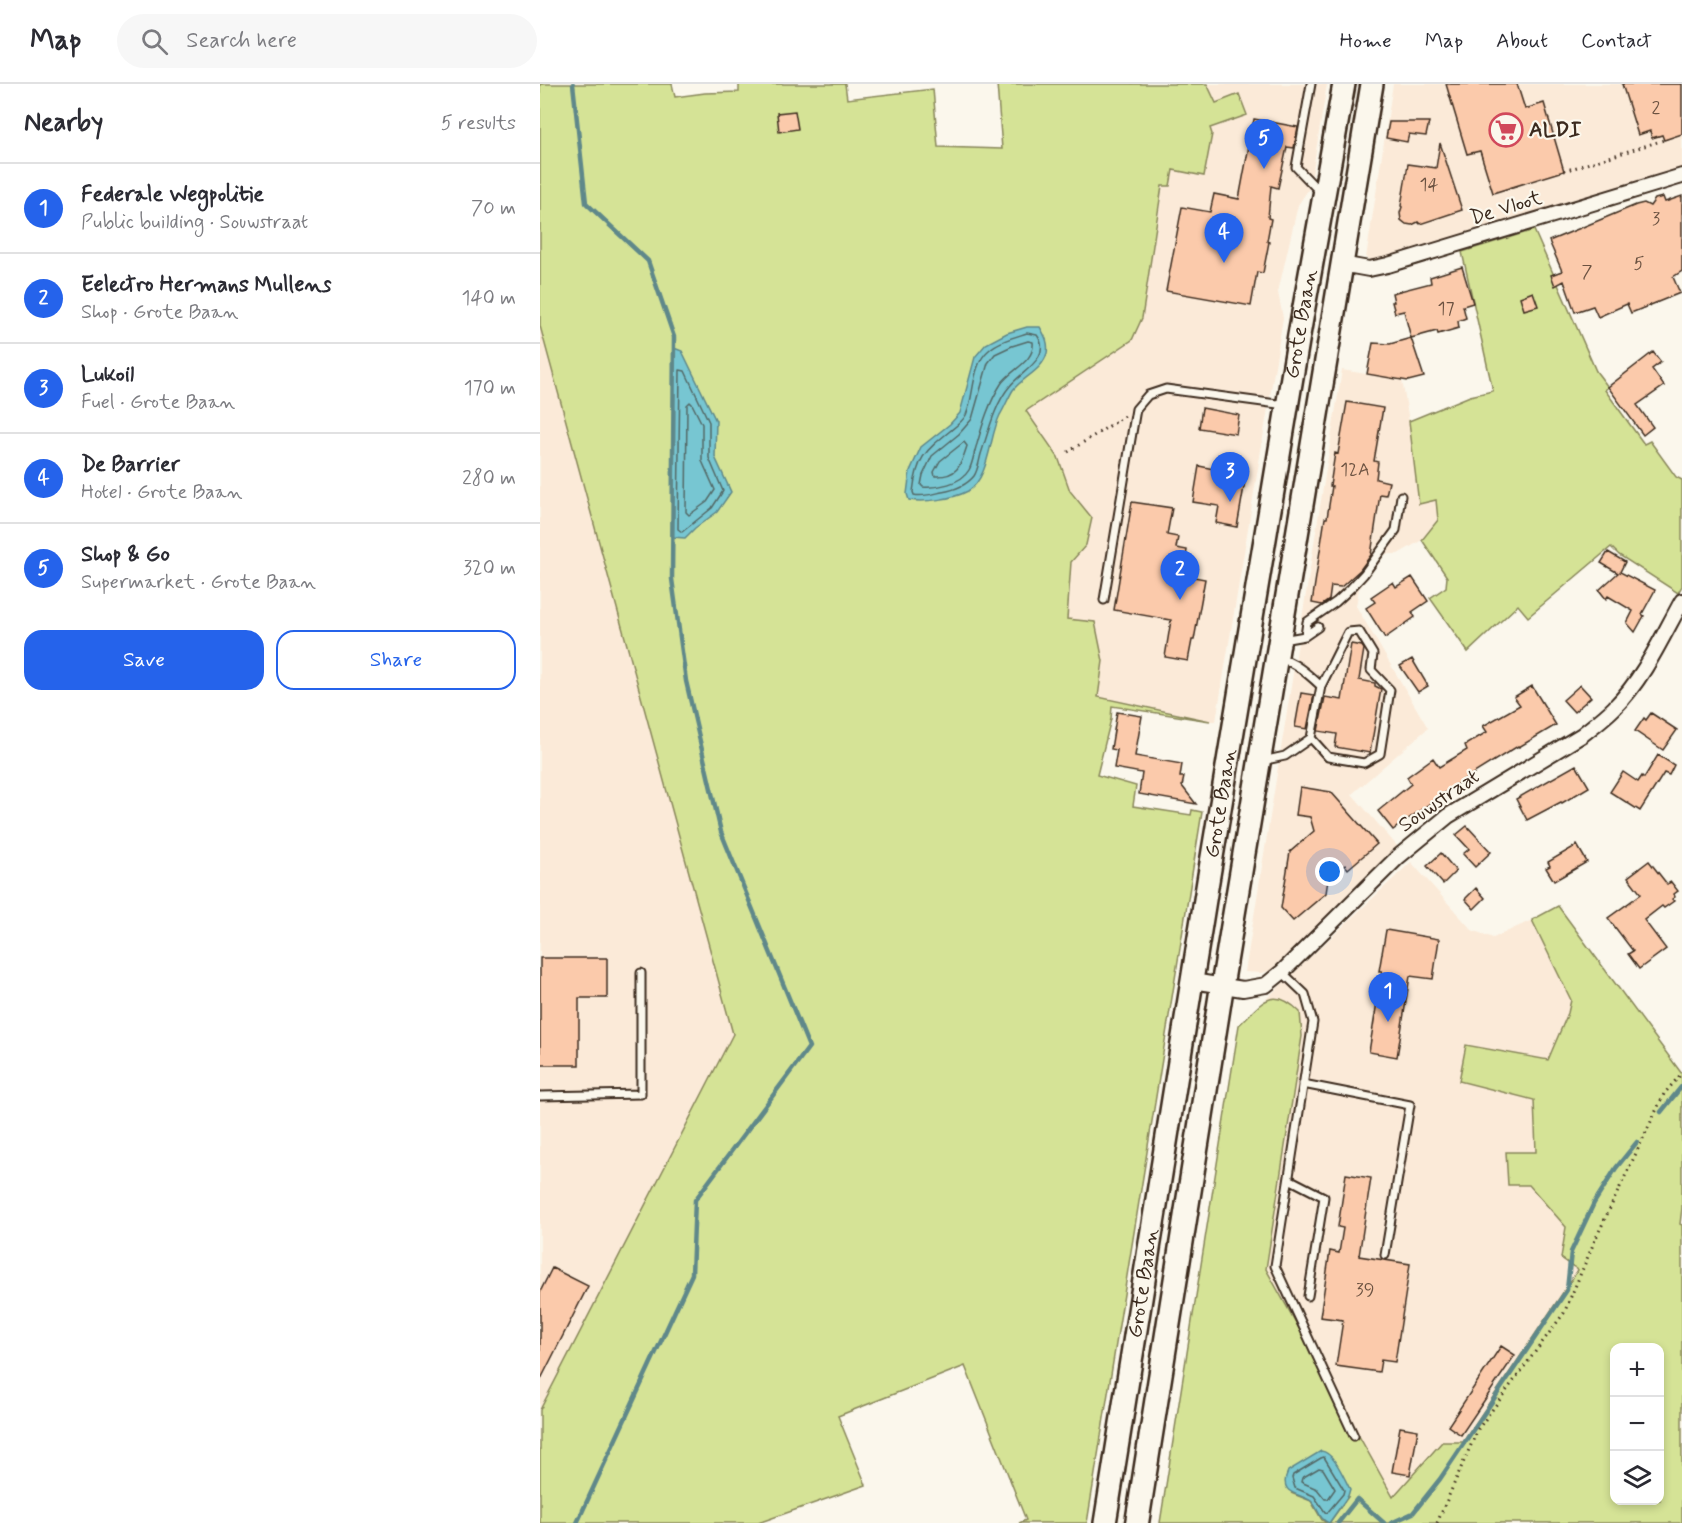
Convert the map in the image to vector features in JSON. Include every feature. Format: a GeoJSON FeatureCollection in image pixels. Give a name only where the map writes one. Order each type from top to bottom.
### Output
{"type":"FeatureCollection","features":[{"type":"Feature","properties":{"kind":"highway","name":"Grote Baan"},"geometry":{"type":"LineString","coordinates":[[1137,1523],[1222,986]]}},
{"type":"Feature","properties":{"kind":"main road","name":"Grote Baan"},"geometry":{"type":"LineString","coordinates":[[1106,1523],[1192,981],[1344,84]]}},
{"type":"Feature","properties":{"kind":"main road","name":"Grote Baan"},"geometry":{"type":"LineString","coordinates":[[1222,986],[1372,84]]}},
{"type":"Feature","properties":{"kind":"street","name":"De Vloot"},"geometry":{"type":"LineString","coordinates":[[1341,264],[1370,269],[1388,266],[1682,176]]}},
{"type":"Feature","properties":{"kind":"street","name":"Souwstraat"},"geometry":{"type":"LineString","coordinates":[[1192,981],[1243,989],[1266,985],[1282,972],[1398,857],[1448,816],[1582,735],[1602,720],[1640,676],[1682,601]]}},
{"type":"Feature","properties":{"kind":"lane"},"geometry":{"type":"LineString","coordinates":[[1311,84],[1296,167],[1324,197]]}},
{"type":"Feature","properties":{"kind":"lane"},"geometry":{"type":"LineString","coordinates":[[1104,600],[1136,409],[1148,395],[1166,389],[1288,405]]}},
{"type":"Feature","properties":{"kind":"lane"},"geometry":{"type":"LineString","coordinates":[[1305,636],[1306,622],[1336,602],[1351,588],[1396,530],[1401,496]]}},
{"type":"Feature","properties":{"kind":"lane"},"geometry":{"type":"LineString","coordinates":[[1318,627],[1278,649],[1286,659],[1321,686]]}},
{"type":"Feature","properties":{"kind":"lane"},"geometry":{"type":"LineString","coordinates":[[1259,762],[1285,756],[1311,738],[1321,686],[1348,632],[1359,631],[1373,654],[1371,670],[1390,690],[1380,754],[1364,763],[1328,757],[1311,738]]}},
{"type":"Feature","properties":{"kind":"lane"},"geometry":{"type":"LineString","coordinates":[[1282,972],[1305,994],[1313,1022],[1275,1266],[1354,1436]]}},
{"type":"Feature","properties":{"kind":"lane"},"geometry":{"type":"LineString","coordinates":[[540,1096],[641,1094],[641,973]]}},
{"type":"Feature","properties":{"kind":"lane"},"geometry":{"type":"LineString","coordinates":[[1303,1084],[1410,1105],[1385,1255]]}},
{"type":"Feature","properties":{"kind":"lane"},"geometry":{"type":"LineString","coordinates":[[1288,1179],[1324,1197],[1308,1296]]}},
{"type":"Feature","properties":{"kind":"path"},"geometry":{"type":"LineString","coordinates":[[1564,171],[1664,140]]}},
{"type":"Feature","properties":{"kind":"path"},"geometry":{"type":"LineString","coordinates":[[1068,452],[1136,409]]}},
{"type":"Feature","properties":{"kind":"path"},"geometry":{"type":"LineString","coordinates":[[1437,1523],[1478,1430],[1564,1313],[1595,1240],[1664,1094],[1682,1073]]}},
{"type":"Feature","properties":{"kind":"shaded area"},"geometry":{"type":"Polygon","coordinates":[[[1207,84],[1327,84],[1310,187],[1298,205],[1278,292],[1283,318],[1216,721],[1098,697],[1103,661],[1067,619],[1071,562],[1086,545],[1092,518],[1070,491],[1058,457],[1026,410],[1132,340],[1142,318],[1163,185],[1173,170],[1204,176],[1210,128],[1216,103],[1207,84]]]}},
{"type":"Feature","properties":{"kind":"shaded area"},"geometry":{"type":"Polygon","coordinates":[[[1393,84],[1682,84],[1682,169],[1378,261],[1371,260],[1366,258],[1393,84]]]}},
{"type":"Feature","properties":{"kind":"shaded area"},"geometry":{"type":"Polygon","coordinates":[[[540,326],[733,1034],[540,1410],[540,326]]]}},
{"type":"Feature","properties":{"kind":"shaded area"},"geometry":{"type":"Polygon","coordinates":[[[1342,370],[1402,380],[1419,503],[1436,500],[1438,520],[1422,540],[1398,554],[1386,554],[1359,589],[1356,606],[1428,728],[1352,794],[1398,847],[1270,971],[1245,972],[1342,370]]]}},
{"type":"Feature","properties":{"kind":"shaded area"},"geometry":{"type":"Polygon","coordinates":[[[1411,862],[1472,930],[1493,938],[1532,920],[1571,1000],[1568,1013],[1548,1060],[1467,1045],[1459,1081],[1534,1099],[1536,1152],[1509,1185],[1528,1185],[1567,1227],[1561,1258],[1578,1269],[1463,1442],[1442,1442],[1393,1497],[1266,1269],[1302,1036],[1265,1000],[1411,862]]]}},
{"type":"Feature","properties":{"kind":"green space"},"geometry":{"type":"Polygon","coordinates":[[[540,84],[672,84],[675,97],[739,92],[739,84],[845,84],[847,99],[933,89],[938,147],[1002,149],[997,84],[1207,84],[1216,103],[1239,94],[1247,115],[1210,128],[1212,134],[1204,176],[1173,170],[1170,186],[1162,186],[1142,318],[1132,340],[1026,411],[1058,457],[1070,491],[1092,518],[1086,545],[1071,562],[1067,619],[1095,622],[1103,661],[1098,697],[1210,721],[1112,706],[1097,775],[1136,786],[1133,806],[1191,815],[1192,810],[1202,812],[1087,1523],[1019,1523],[1026,1520],[965,1366],[838,1416],[866,1485],[758,1523],[540,1523],[540,1410],[733,1034],[540,326],[540,84]]]}},
{"type":"Feature","properties":{"kind":"green space"},"geometry":{"type":"Polygon","coordinates":[[[1534,230],[1596,371],[1608,387],[1605,390],[1644,444],[1650,441],[1676,477],[1682,480],[1682,586],[1678,593],[1619,555],[1611,547],[1528,617],[1518,605],[1468,652],[1430,598],[1446,587],[1447,577],[1422,540],[1438,520],[1436,500],[1419,504],[1409,421],[1470,396],[1493,391],[1462,252],[1534,230]]]}},
{"type":"Feature","properties":{"kind":"green space"},"geometry":{"type":"Polygon","coordinates":[[[1558,906],[1682,1074],[1680,1224],[1682,1225],[1682,1523],[1329,1523],[1348,1497],[1291,1493],[1311,1501],[1322,1520],[1327,1523],[1160,1523],[1239,1025],[1261,1004],[1274,998],[1282,999],[1300,1012],[1302,1036],[1266,1269],[1393,1497],[1442,1442],[1463,1442],[1578,1270],[1561,1258],[1566,1227],[1529,1185],[1508,1185],[1506,1152],[1536,1152],[1534,1100],[1459,1081],[1466,1045],[1548,1060],[1568,1013],[1571,1000],[1532,920],[1558,906]]]}},
{"type":"Feature","properties":{"kind":"water"},"geometry":{"type":"Polygon","coordinates":[[[1027,327],[1040,327],[1047,343],[1047,353],[1037,369],[1017,385],[1011,393],[996,424],[985,467],[975,485],[962,494],[947,498],[909,500],[907,494],[910,471],[921,447],[960,413],[975,357],[986,344],[1007,333],[1027,327]]]}},
{"type":"Feature","properties":{"kind":"water"},"geometry":{"type":"Polygon","coordinates":[[[674,348],[682,351],[716,421],[715,457],[731,492],[717,512],[685,538],[672,537],[674,348]]]}},
{"type":"Feature","properties":{"kind":"water"},"geometry":{"type":"Polygon","coordinates":[[[1321,1451],[1326,1452],[1334,1461],[1350,1489],[1348,1496],[1329,1523],[1323,1519],[1311,1501],[1291,1492],[1285,1485],[1288,1471],[1321,1451]]]}},
{"type":"Feature","properties":{"kind":"building","name":"ALDI"},"geometry":{"type":"Polygon","coordinates":[[[1446,84],[1517,84],[1525,109],[1544,103],[1564,171],[1493,193],[1480,151],[1467,154],[1446,84]]]}},
{"type":"Feature","properties":{"kind":"building"},"geometry":{"type":"Polygon","coordinates":[[[1622,84],[1682,84],[1682,134],[1664,140],[1662,135],[1652,138],[1650,131],[1638,135],[1622,84]]]}},
{"type":"Feature","properties":{"kind":"building"},"geometry":{"type":"Polygon","coordinates":[[[795,111],[798,129],[779,132],[777,113],[795,111]]]}},
{"type":"Feature","properties":{"kind":"building"},"geometry":{"type":"Polygon","coordinates":[[[1254,119],[1298,127],[1294,148],[1287,147],[1278,188],[1271,186],[1268,218],[1271,219],[1267,241],[1269,242],[1263,273],[1257,272],[1251,306],[1166,291],[1182,207],[1210,212],[1214,194],[1239,199],[1254,119]]]}},
{"type":"Feature","properties":{"kind":"building"},"geometry":{"type":"Polygon","coordinates":[[[1389,122],[1429,122],[1426,136],[1409,134],[1407,142],[1386,138],[1389,122]]]}},
{"type":"Feature","properties":{"kind":"building"},"geometry":{"type":"Polygon","coordinates":[[[1440,143],[1462,210],[1420,224],[1418,222],[1412,225],[1406,224],[1401,220],[1400,213],[1408,164],[1436,168],[1440,143]]]}},
{"type":"Feature","properties":{"kind":"building"},"geometry":{"type":"Polygon","coordinates":[[[1682,196],[1682,271],[1673,277],[1680,293],[1631,313],[1627,304],[1598,317],[1593,306],[1575,312],[1564,281],[1555,286],[1551,275],[1562,271],[1549,241],[1636,205],[1644,203],[1650,206],[1655,199],[1663,197],[1665,202],[1682,196]]]}},
{"type":"Feature","properties":{"kind":"building"},"geometry":{"type":"Polygon","coordinates":[[[1462,267],[1473,303],[1463,306],[1466,318],[1458,321],[1459,328],[1411,338],[1404,311],[1395,313],[1392,293],[1431,283],[1430,277],[1462,267]]]}},
{"type":"Feature","properties":{"kind":"building"},"geometry":{"type":"Polygon","coordinates":[[[1533,292],[1538,306],[1524,310],[1520,297],[1533,292]]]}},
{"type":"Feature","properties":{"kind":"building"},"geometry":{"type":"Polygon","coordinates":[[[1411,338],[1424,377],[1408,381],[1367,374],[1373,343],[1390,344],[1411,338]]]}},
{"type":"Feature","properties":{"kind":"building"},"geometry":{"type":"Polygon","coordinates":[[[1653,352],[1661,362],[1652,369],[1664,386],[1637,405],[1653,427],[1643,435],[1608,387],[1653,352]]]}},
{"type":"Feature","properties":{"kind":"building"},"geometry":{"type":"Polygon","coordinates":[[[1347,402],[1383,408],[1374,461],[1378,462],[1376,479],[1389,482],[1386,495],[1380,494],[1371,555],[1360,570],[1341,587],[1331,586],[1329,600],[1322,605],[1312,603],[1332,486],[1330,486],[1335,453],[1338,454],[1347,402]]]}},
{"type":"Feature","properties":{"kind":"building"},"geometry":{"type":"Polygon","coordinates":[[[1202,408],[1239,415],[1236,434],[1199,428],[1202,408]]]}},
{"type":"Feature","properties":{"kind":"building"},"geometry":{"type":"Polygon","coordinates":[[[1199,466],[1219,470],[1218,476],[1245,481],[1237,527],[1216,523],[1219,506],[1193,502],[1199,466]]]}},
{"type":"Feature","properties":{"kind":"building"},"geometry":{"type":"Polygon","coordinates":[[[1132,502],[1172,508],[1167,535],[1178,537],[1176,548],[1187,550],[1183,575],[1205,579],[1188,661],[1165,657],[1171,620],[1114,610],[1132,502]]]}},
{"type":"Feature","properties":{"kind":"building"},"geometry":{"type":"Polygon","coordinates":[[[1608,552],[1625,562],[1620,572],[1655,590],[1635,632],[1627,623],[1633,611],[1608,596],[1606,599],[1599,590],[1618,573],[1601,563],[1608,552]]]}},
{"type":"Feature","properties":{"kind":"building"},"geometry":{"type":"Polygon","coordinates":[[[1412,577],[1428,601],[1412,612],[1415,617],[1385,638],[1366,608],[1375,602],[1371,597],[1393,582],[1396,587],[1412,577]]]}},
{"type":"Feature","properties":{"kind":"building"},"geometry":{"type":"Polygon","coordinates":[[[1351,644],[1362,646],[1364,649],[1359,680],[1375,683],[1375,686],[1381,689],[1370,753],[1335,747],[1337,734],[1318,731],[1325,697],[1342,700],[1351,644]]]}},
{"type":"Feature","properties":{"kind":"building"},"geometry":{"type":"Polygon","coordinates":[[[1412,659],[1428,686],[1418,692],[1400,666],[1412,659]]]}},
{"type":"Feature","properties":{"kind":"building"},"geometry":{"type":"Polygon","coordinates":[[[1580,685],[1591,697],[1574,712],[1563,700],[1580,685]]]}},
{"type":"Feature","properties":{"kind":"building"},"geometry":{"type":"Polygon","coordinates":[[[1532,686],[1556,725],[1458,783],[1393,830],[1378,811],[1411,784],[1407,777],[1433,758],[1439,767],[1467,750],[1465,745],[1487,732],[1483,726],[1520,705],[1514,697],[1532,686]]]}},
{"type":"Feature","properties":{"kind":"building"},"geometry":{"type":"Polygon","coordinates":[[[1301,693],[1314,695],[1307,729],[1295,727],[1301,693]]]}},
{"type":"Feature","properties":{"kind":"building"},"geometry":{"type":"Polygon","coordinates":[[[1117,712],[1142,716],[1135,756],[1182,764],[1180,777],[1184,777],[1182,786],[1196,804],[1139,794],[1142,773],[1114,768],[1117,750],[1111,749],[1117,712]]]}},
{"type":"Feature","properties":{"kind":"building"},"geometry":{"type":"Polygon","coordinates":[[[1651,713],[1677,730],[1663,750],[1635,731],[1644,718],[1646,720],[1651,713]]]}},
{"type":"Feature","properties":{"kind":"building"},"geometry":{"type":"Polygon","coordinates":[[[1658,755],[1674,765],[1669,775],[1664,773],[1640,811],[1610,792],[1623,772],[1638,782],[1642,776],[1644,778],[1658,755]]]}},
{"type":"Feature","properties":{"kind":"building"},"geometry":{"type":"Polygon","coordinates":[[[1576,765],[1589,787],[1527,820],[1516,799],[1576,765]]]}},
{"type":"Feature","properties":{"kind":"building"},"geometry":{"type":"Polygon","coordinates":[[[1300,787],[1331,792],[1377,844],[1348,869],[1345,865],[1328,880],[1326,893],[1293,921],[1281,908],[1290,852],[1314,831],[1310,817],[1296,815],[1300,787]]]}},
{"type":"Feature","properties":{"kind":"building"},"geometry":{"type":"Polygon","coordinates":[[[1467,826],[1491,852],[1475,867],[1463,854],[1469,849],[1456,835],[1467,826]]]}},
{"type":"Feature","properties":{"kind":"building"},"geometry":{"type":"Polygon","coordinates":[[[1577,845],[1587,862],[1554,881],[1546,868],[1550,866],[1548,862],[1577,845]]]}},
{"type":"Feature","properties":{"kind":"building"},"geometry":{"type":"Polygon","coordinates":[[[1441,853],[1456,871],[1443,884],[1427,866],[1441,853]]]}},
{"type":"Feature","properties":{"kind":"building"},"geometry":{"type":"Polygon","coordinates":[[[1649,861],[1667,884],[1671,882],[1678,891],[1672,899],[1674,901],[1664,908],[1662,906],[1644,920],[1666,949],[1639,969],[1628,954],[1633,951],[1608,918],[1641,894],[1628,877],[1649,861]]]}},
{"type":"Feature","properties":{"kind":"building"},"geometry":{"type":"Polygon","coordinates":[[[1476,888],[1485,898],[1474,909],[1465,899],[1476,888]]]}},
{"type":"Feature","properties":{"kind":"building"},"geometry":{"type":"Polygon","coordinates":[[[1386,930],[1439,939],[1433,979],[1410,976],[1397,1057],[1369,1052],[1386,930]]]}},
{"type":"Feature","properties":{"kind":"building"},"geometry":{"type":"Polygon","coordinates":[[[540,958],[607,958],[607,998],[579,998],[579,1065],[540,1065],[540,958]]]}},
{"type":"Feature","properties":{"kind":"building"},"geometry":{"type":"Polygon","coordinates":[[[1346,1174],[1371,1178],[1359,1256],[1410,1264],[1395,1362],[1381,1360],[1379,1372],[1336,1366],[1343,1320],[1320,1317],[1330,1251],[1339,1253],[1343,1228],[1338,1227],[1346,1174]]]}},
{"type":"Feature","properties":{"kind":"building"},"geometry":{"type":"Polygon","coordinates":[[[552,1268],[588,1286],[540,1381],[540,1292],[552,1268]]]}},
{"type":"Feature","properties":{"kind":"building"},"geometry":{"type":"Polygon","coordinates":[[[1501,1346],[1515,1355],[1461,1435],[1448,1426],[1501,1346]]]}},
{"type":"Feature","properties":{"kind":"building"},"geometry":{"type":"Polygon","coordinates":[[[1400,1427],[1418,1430],[1410,1475],[1392,1472],[1400,1427]]]}},
{"type":"Feature","properties":{"kind":"waterway"},"geometry":{"type":"LineString","coordinates":[[573,84],[586,203],[648,261],[674,337],[672,579],[686,681],[721,832],[809,1047],[695,1200],[692,1274],[577,1523]]}},
{"type":"Feature","properties":{"kind":"waterway"},"geometry":{"type":"LineString","coordinates":[[1661,1112],[1682,1086]]}},
{"type":"Feature","properties":{"kind":"waterway"},"geometry":{"type":"LineString","coordinates":[[1391,1523],[1413,1513],[1440,1479],[1567,1290],[1571,1252],[1594,1203],[1616,1168],[1637,1142]]}},
{"type":"Feature","properties":{"kind":"waterway"},"geometry":{"type":"LineString","coordinates":[[1338,1523],[1357,1499],[1384,1523]]}},
{"type":"Feature","properties":{"kind":"place","name":"ALDI"},"geometry":{"type":"Point","coordinates":[1506,130]}},
{"type":"Feature","properties":{"kind":"place","name":"Shop & Go"},"geometry":{"type":"Point","coordinates":[1264,169]}},
{"type":"Feature","properties":{"kind":"place","name":"De Barrier"},"geometry":{"type":"Point","coordinates":[1224,263]}},
{"type":"Feature","properties":{"kind":"place","name":"Lukoil"},"geometry":{"type":"Point","coordinates":[1230,502]}},
{"type":"Feature","properties":{"kind":"place","name":"Eelectro Hermans Mullens"},"geometry":{"type":"Point","coordinates":[1180,600]}},
{"type":"Feature","properties":{"kind":"place","name":"Federale Wegpolitie"},"geometry":{"type":"Point","coordinates":[1388,1022]}}]}
